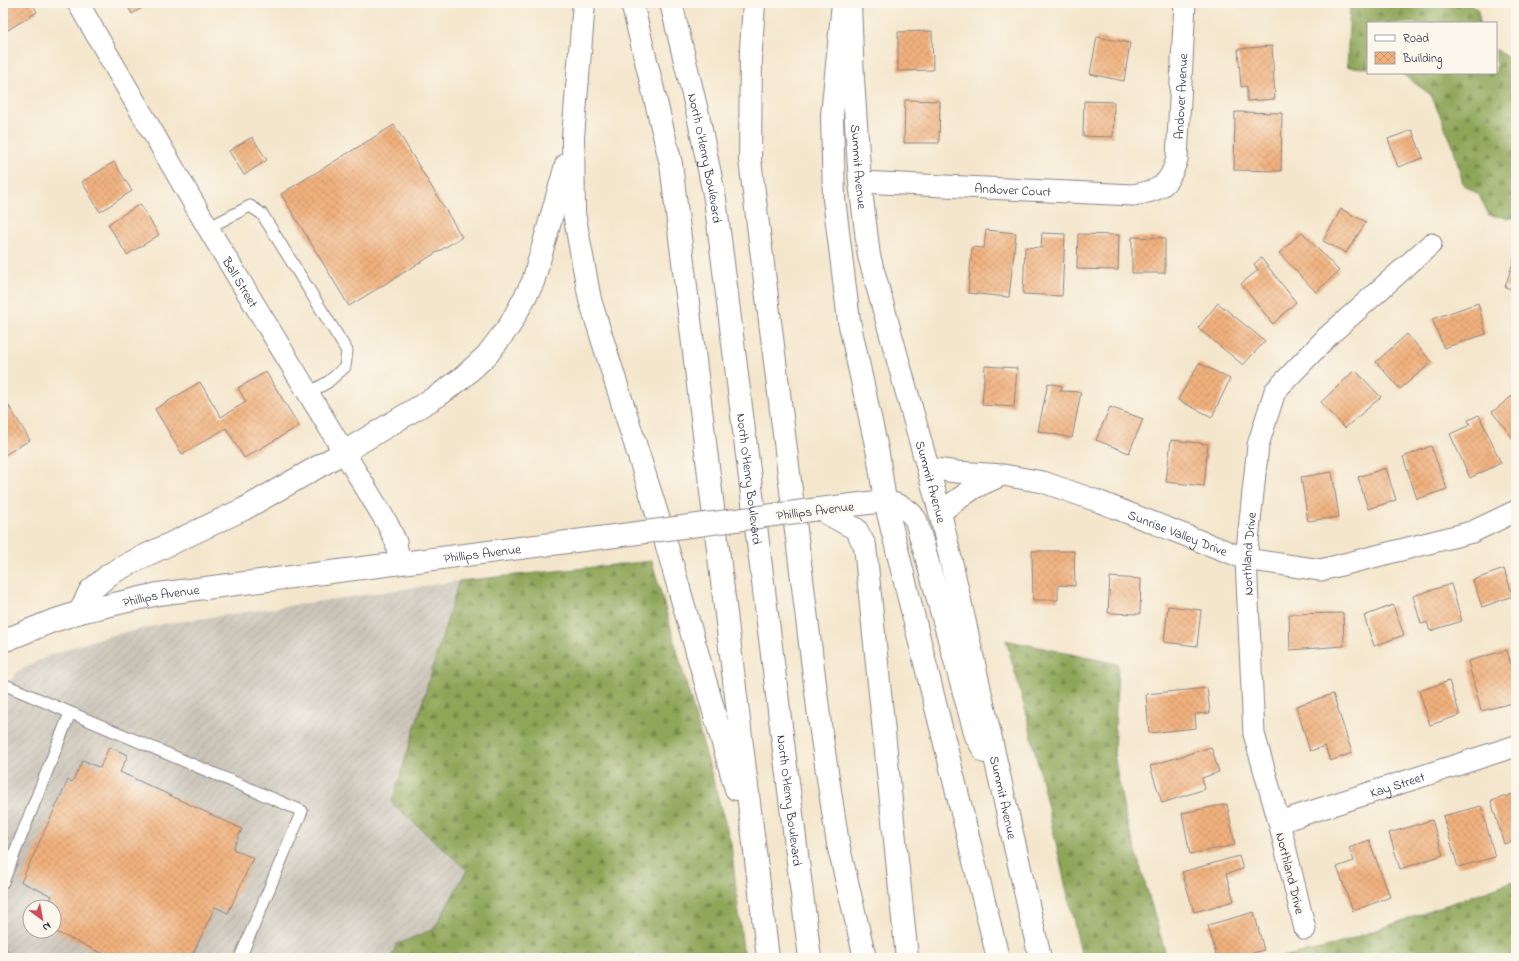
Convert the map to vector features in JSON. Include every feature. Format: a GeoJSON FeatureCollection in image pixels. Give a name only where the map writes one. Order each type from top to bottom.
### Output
{"type":"FeatureCollection","features":[{"type":"Feature","properties":{"kind":"main road"},"geometry":{"type":"LineString","coordinates":[[584,3],[573,137],[574,213],[590,300],[664,536],[755,857]]}},
{"type":"Feature","properties":{"kind":"main road"},"geometry":{"type":"LineString","coordinates":[[632,3],[671,164],[768,958]]}},
{"type":"Feature","properties":{"kind":"main road","name":"North O'Henry Boulevard"},"geometry":{"type":"LineString","coordinates":[[672,3],[698,115],[714,199],[810,958]]}},
{"type":"Feature","properties":{"kind":"main road"},"geometry":{"type":"LineString","coordinates":[[754,3],[751,49],[750,160],[821,732],[838,844],[865,958]]}},
{"type":"Feature","properties":{"kind":"main road","name":"Summit Avenue"},"geometry":{"type":"LineString","coordinates":[[843,3],[832,115],[834,199],[849,321],[878,454],[885,501],[998,958]]}},
{"type":"Feature","properties":{"kind":"main road","name":"Summit Avenue"},"geometry":{"type":"LineString","coordinates":[[850,3],[853,80],[860,182],[869,256],[940,512],[1040,958]]}},
{"type":"Feature","properties":{"kind":"main road"},"geometry":{"type":"LineString","coordinates":[[80,612],[90,591],[110,574],[136,560],[244,510],[344,452],[439,395],[462,378],[487,355],[510,325],[533,282],[573,137]]}},
{"type":"Feature","properties":{"kind":"main road"},"geometry":{"type":"LineString","coordinates":[[885,501],[912,512],[916,520],[976,736],[1001,781]]}},
{"type":"Feature","properties":{"kind":"main road","name":"Phillips Avenue"},"geometry":{"type":"LineString","coordinates":[[3,641],[50,622],[80,612],[158,594],[885,501]]}},
{"type":"Feature","properties":{"kind":"main road"},"geometry":{"type":"LineString","coordinates":[[818,509],[856,529],[865,546],[907,958]]}},
{"type":"Feature","properties":{"kind":"street","name":"Ball Street"},"geometry":{"type":"LineString","coordinates":[[78,3],[208,228],[387,523],[396,542],[399,562]]}},
{"type":"Feature","properties":{"kind":"street","name":"Andover Avenue"},"geometry":{"type":"LineString","coordinates":[[1164,186],[1173,174],[1177,159],[1184,3]]}},
{"type":"Feature","properties":{"kind":"street","name":"Andover Court"},"geometry":{"type":"LineString","coordinates":[[860,182],[1134,196],[1151,193],[1164,186]]}},
{"type":"Feature","properties":{"kind":"street","name":"Northland Drive"},"geometry":{"type":"LineString","coordinates":[[1305,928],[1279,822],[1254,734],[1246,558],[1258,445],[1275,391],[1327,337],[1431,244]]}},
{"type":"Feature","properties":{"kind":"street","name":"Sunrise Valley Drive"},"geometry":{"type":"LineString","coordinates":[[928,468],[957,472],[1003,475],[1043,482],[1100,502],[1246,558],[1321,570],[1472,532],[1516,511]]}},
{"type":"Feature","properties":{"kind":"street"},"geometry":{"type":"LineString","coordinates":[[940,512],[974,488],[1003,475]]}},
{"type":"Feature","properties":{"kind":"street","name":"Kay Street"},"geometry":{"type":"LineString","coordinates":[[1279,822],[1516,746]]}},
{"type":"Feature","properties":{"kind":"lane"},"geometry":{"type":"LineString","coordinates":[[208,228],[250,206],[262,214],[336,333],[347,351],[345,367],[328,382],[309,393]]}},
{"type":"Feature","properties":{"kind":"lane"},"geometry":{"type":"LineString","coordinates":[[3,684],[302,811],[240,958]]}},
{"type":"Feature","properties":{"kind":"lane"},"geometry":{"type":"LineString","coordinates":[[3,882],[70,713]]}},
{"type":"Feature","properties":{"kind":"lane"},"geometry":{"type":"LineString","coordinates":[[3,954],[6,958]]}},
{"type":"Feature","properties":{"kind":"shaded area"},"geometry":{"type":"Polygon","coordinates":[[[459,581],[393,803],[467,870],[434,929],[397,944],[391,958],[3,958],[3,691],[17,672],[50,655],[100,638],[164,624],[459,581]]]}},
{"type":"Feature","properties":{"kind":"green space"},"geometry":{"type":"Polygon","coordinates":[[[1350,3],[1470,3],[1478,10],[1480,22],[1367,22],[1367,68],[1347,67],[1350,3]]]}},
{"type":"Feature","properties":{"kind":"green space"},"geometry":{"type":"Polygon","coordinates":[[[1497,50],[1513,62],[1516,62],[1516,219],[1489,215],[1479,195],[1463,184],[1453,146],[1431,95],[1402,74],[1497,74],[1497,50]]]}},
{"type":"Feature","properties":{"kind":"green space"},"geometry":{"type":"Polygon","coordinates":[[[652,561],[731,844],[744,958],[391,958],[397,944],[434,929],[467,870],[392,803],[459,581],[652,561]]]}},
{"type":"Feature","properties":{"kind":"green space"},"geometry":{"type":"Polygon","coordinates":[[[1006,640],[1118,664],[1114,754],[1124,811],[1167,958],[1082,958],[1026,712],[1006,640]]]}},
{"type":"Feature","properties":{"kind":"green space"},"geometry":{"type":"Polygon","coordinates":[[[1516,880],[1516,958],[1275,958],[1326,948],[1516,880]]]}},
{"type":"Feature","properties":{"kind":"building"},"geometry":{"type":"Polygon","coordinates":[[[3,3],[32,3],[37,12],[3,33],[3,3]]]}},
{"type":"Feature","properties":{"kind":"building"},"geometry":{"type":"Polygon","coordinates":[[[126,3],[150,3],[132,14],[126,3]]]}},
{"type":"Feature","properties":{"kind":"building"},"geometry":{"type":"Polygon","coordinates":[[[932,31],[933,70],[898,71],[898,32],[932,31]]]}},
{"type":"Feature","properties":{"kind":"building"},"geometry":{"type":"Polygon","coordinates":[[[1097,37],[1130,43],[1124,81],[1090,74],[1097,37]]]}},
{"type":"Feature","properties":{"kind":"building"},"geometry":{"type":"Polygon","coordinates":[[[1272,46],[1275,99],[1247,101],[1247,86],[1241,87],[1238,49],[1272,46]]]}},
{"type":"Feature","properties":{"kind":"building"},"geometry":{"type":"Polygon","coordinates":[[[905,100],[940,101],[939,143],[904,143],[905,100]]]}},
{"type":"Feature","properties":{"kind":"building"},"geometry":{"type":"Polygon","coordinates":[[[1084,101],[1114,102],[1113,137],[1083,136],[1084,101]]]}},
{"type":"Feature","properties":{"kind":"building"},"geometry":{"type":"Polygon","coordinates":[[[1235,112],[1282,113],[1281,171],[1234,170],[1235,112]]]}},
{"type":"Feature","properties":{"kind":"building"},"geometry":{"type":"Polygon","coordinates":[[[394,125],[462,237],[349,306],[281,194],[394,125]]]}},
{"type":"Feature","properties":{"kind":"building"},"geometry":{"type":"Polygon","coordinates":[[[1412,130],[1423,158],[1398,167],[1388,139],[1412,130]]]}},
{"type":"Feature","properties":{"kind":"building"},"geometry":{"type":"Polygon","coordinates":[[[252,137],[267,160],[244,175],[229,151],[252,137]]]}},
{"type":"Feature","properties":{"kind":"building"},"geometry":{"type":"Polygon","coordinates":[[[114,162],[132,191],[100,212],[82,182],[114,162]]]}},
{"type":"Feature","properties":{"kind":"building"},"geometry":{"type":"Polygon","coordinates":[[[140,204],[159,235],[127,255],[108,224],[140,204]]]}},
{"type":"Feature","properties":{"kind":"building"},"geometry":{"type":"Polygon","coordinates":[[[1341,209],[1366,222],[1346,253],[1323,241],[1341,209]]]}},
{"type":"Feature","properties":{"kind":"building"},"geometry":{"type":"Polygon","coordinates":[[[986,230],[1016,233],[1009,297],[968,293],[972,247],[984,248],[986,230]]]}},
{"type":"Feature","properties":{"kind":"building"},"geometry":{"type":"Polygon","coordinates":[[[1302,232],[1339,271],[1316,292],[1279,253],[1302,232]]]}},
{"type":"Feature","properties":{"kind":"building"},"geometry":{"type":"Polygon","coordinates":[[[1042,233],[1065,234],[1062,296],[1023,294],[1025,247],[1041,248],[1042,233]]]}},
{"type":"Feature","properties":{"kind":"building"},"geometry":{"type":"Polygon","coordinates":[[[1078,234],[1119,235],[1118,270],[1077,269],[1078,234]]]}},
{"type":"Feature","properties":{"kind":"building"},"geometry":{"type":"Polygon","coordinates":[[[1132,237],[1165,238],[1165,273],[1132,273],[1132,237]]]}},
{"type":"Feature","properties":{"kind":"building"},"geometry":{"type":"Polygon","coordinates":[[[1516,253],[1516,290],[1505,287],[1516,253]]]}},
{"type":"Feature","properties":{"kind":"building"},"geometry":{"type":"Polygon","coordinates":[[[1261,258],[1296,302],[1273,324],[1241,284],[1258,270],[1254,264],[1261,258]]]}},
{"type":"Feature","properties":{"kind":"building"},"geometry":{"type":"Polygon","coordinates":[[[1218,303],[1265,341],[1243,365],[1198,328],[1218,303]]]}},
{"type":"Feature","properties":{"kind":"building"},"geometry":{"type":"Polygon","coordinates":[[[1478,303],[1486,334],[1444,348],[1432,319],[1478,303]]]}},
{"type":"Feature","properties":{"kind":"building"},"geometry":{"type":"Polygon","coordinates":[[[1407,334],[1432,362],[1400,389],[1376,362],[1407,334]]]}},
{"type":"Feature","properties":{"kind":"building"},"geometry":{"type":"Polygon","coordinates":[[[1199,363],[1230,379],[1212,417],[1178,400],[1199,363]]]}},
{"type":"Feature","properties":{"kind":"building"},"geometry":{"type":"Polygon","coordinates":[[[985,366],[1017,368],[1014,407],[982,405],[985,366]]]}},
{"type":"Feature","properties":{"kind":"building"},"geometry":{"type":"Polygon","coordinates":[[[1355,370],[1381,397],[1345,428],[1321,402],[1355,370]]]}},
{"type":"Feature","properties":{"kind":"building"},"geometry":{"type":"Polygon","coordinates":[[[266,372],[299,426],[244,458],[226,428],[182,454],[155,409],[200,382],[221,417],[246,402],[238,388],[266,372]]]}},
{"type":"Feature","properties":{"kind":"building"},"geometry":{"type":"Polygon","coordinates":[[[1048,383],[1062,386],[1060,391],[1081,392],[1072,438],[1038,431],[1048,383]]]}},
{"type":"Feature","properties":{"kind":"building"},"geometry":{"type":"Polygon","coordinates":[[[1516,393],[1516,442],[1492,412],[1516,393]]]}},
{"type":"Feature","properties":{"kind":"building"},"geometry":{"type":"Polygon","coordinates":[[[3,397],[30,440],[3,456],[3,397]]]}},
{"type":"Feature","properties":{"kind":"building"},"geometry":{"type":"Polygon","coordinates":[[[1110,407],[1143,419],[1129,453],[1096,440],[1110,407]]]}},
{"type":"Feature","properties":{"kind":"building"},"geometry":{"type":"Polygon","coordinates":[[[1479,415],[1501,463],[1470,478],[1450,434],[1470,425],[1468,420],[1479,415]]]}},
{"type":"Feature","properties":{"kind":"building"},"geometry":{"type":"Polygon","coordinates":[[[1171,440],[1208,444],[1204,486],[1166,482],[1171,440]]]}},
{"type":"Feature","properties":{"kind":"building"},"geometry":{"type":"Polygon","coordinates":[[[1431,446],[1447,489],[1417,499],[1403,457],[1431,446]]]}},
{"type":"Feature","properties":{"kind":"building"},"geometry":{"type":"Polygon","coordinates":[[[1386,468],[1396,500],[1368,509],[1358,477],[1386,468]]]}},
{"type":"Feature","properties":{"kind":"building"},"geometry":{"type":"Polygon","coordinates":[[[1332,472],[1339,517],[1308,521],[1301,477],[1332,472]]]}},
{"type":"Feature","properties":{"kind":"building"},"geometry":{"type":"Polygon","coordinates":[[[1032,551],[1074,551],[1075,586],[1058,585],[1058,600],[1033,600],[1032,551]]]}},
{"type":"Feature","properties":{"kind":"building"},"geometry":{"type":"Polygon","coordinates":[[[1504,569],[1513,596],[1482,607],[1473,580],[1504,569]]]}},
{"type":"Feature","properties":{"kind":"building"},"geometry":{"type":"Polygon","coordinates":[[[1110,577],[1141,579],[1140,614],[1108,613],[1110,577]]]}},
{"type":"Feature","properties":{"kind":"building"},"geometry":{"type":"Polygon","coordinates":[[[1451,584],[1462,621],[1430,631],[1427,622],[1421,624],[1413,596],[1451,584]]]}},
{"type":"Feature","properties":{"kind":"building"},"geometry":{"type":"Polygon","coordinates":[[[1393,605],[1404,635],[1374,646],[1364,616],[1393,605]]]}},
{"type":"Feature","properties":{"kind":"building"},"geometry":{"type":"Polygon","coordinates":[[[1168,606],[1201,610],[1197,646],[1164,642],[1168,606]]]}},
{"type":"Feature","properties":{"kind":"building"},"geometry":{"type":"Polygon","coordinates":[[[1343,613],[1344,646],[1290,650],[1289,614],[1343,613]]]}},
{"type":"Feature","properties":{"kind":"building"},"geometry":{"type":"Polygon","coordinates":[[[1507,650],[1516,685],[1516,702],[1481,711],[1468,661],[1507,650]]]}},
{"type":"Feature","properties":{"kind":"building"},"geometry":{"type":"Polygon","coordinates":[[[1449,681],[1460,715],[1430,725],[1419,691],[1449,681]]]}},
{"type":"Feature","properties":{"kind":"building"},"geometry":{"type":"Polygon","coordinates":[[[1207,688],[1210,713],[1195,714],[1196,728],[1149,733],[1146,694],[1207,688]]]}},
{"type":"Feature","properties":{"kind":"building"},"geometry":{"type":"Polygon","coordinates":[[[1333,694],[1352,753],[1330,761],[1325,746],[1310,751],[1296,706],[1333,694]]]}},
{"type":"Feature","properties":{"kind":"building"},"geometry":{"type":"Polygon","coordinates":[[[109,747],[128,755],[120,772],[242,829],[233,849],[253,858],[228,913],[215,907],[191,958],[112,958],[62,935],[62,899],[51,899],[52,896],[21,882],[68,780],[72,782],[83,760],[100,768],[109,747]]]}},
{"type":"Feature","properties":{"kind":"building"},"geometry":{"type":"Polygon","coordinates":[[[1211,747],[1219,772],[1202,778],[1205,789],[1162,803],[1150,766],[1211,747]]]}},
{"type":"Feature","properties":{"kind":"building"},"geometry":{"type":"Polygon","coordinates":[[[1516,793],[1516,840],[1504,844],[1491,801],[1516,793]]]}},
{"type":"Feature","properties":{"kind":"building"},"geometry":{"type":"Polygon","coordinates":[[[1227,804],[1235,845],[1190,854],[1182,813],[1227,804]]]}},
{"type":"Feature","properties":{"kind":"building"},"geometry":{"type":"Polygon","coordinates":[[[1481,806],[1495,857],[1458,867],[1443,816],[1481,806]]]}},
{"type":"Feature","properties":{"kind":"building"},"geometry":{"type":"Polygon","coordinates":[[[1432,820],[1443,855],[1400,869],[1389,833],[1432,820]]]}},
{"type":"Feature","properties":{"kind":"building"},"geometry":{"type":"Polygon","coordinates":[[[1369,840],[1390,897],[1353,911],[1337,867],[1354,861],[1349,848],[1369,840]]]}},
{"type":"Feature","properties":{"kind":"building"},"geometry":{"type":"Polygon","coordinates":[[[1239,856],[1243,869],[1226,874],[1234,901],[1194,912],[1182,872],[1239,856]]]}},
{"type":"Feature","properties":{"kind":"building"},"geometry":{"type":"Polygon","coordinates":[[[1254,912],[1264,950],[1235,958],[1217,958],[1208,925],[1254,912]]]}}]}
